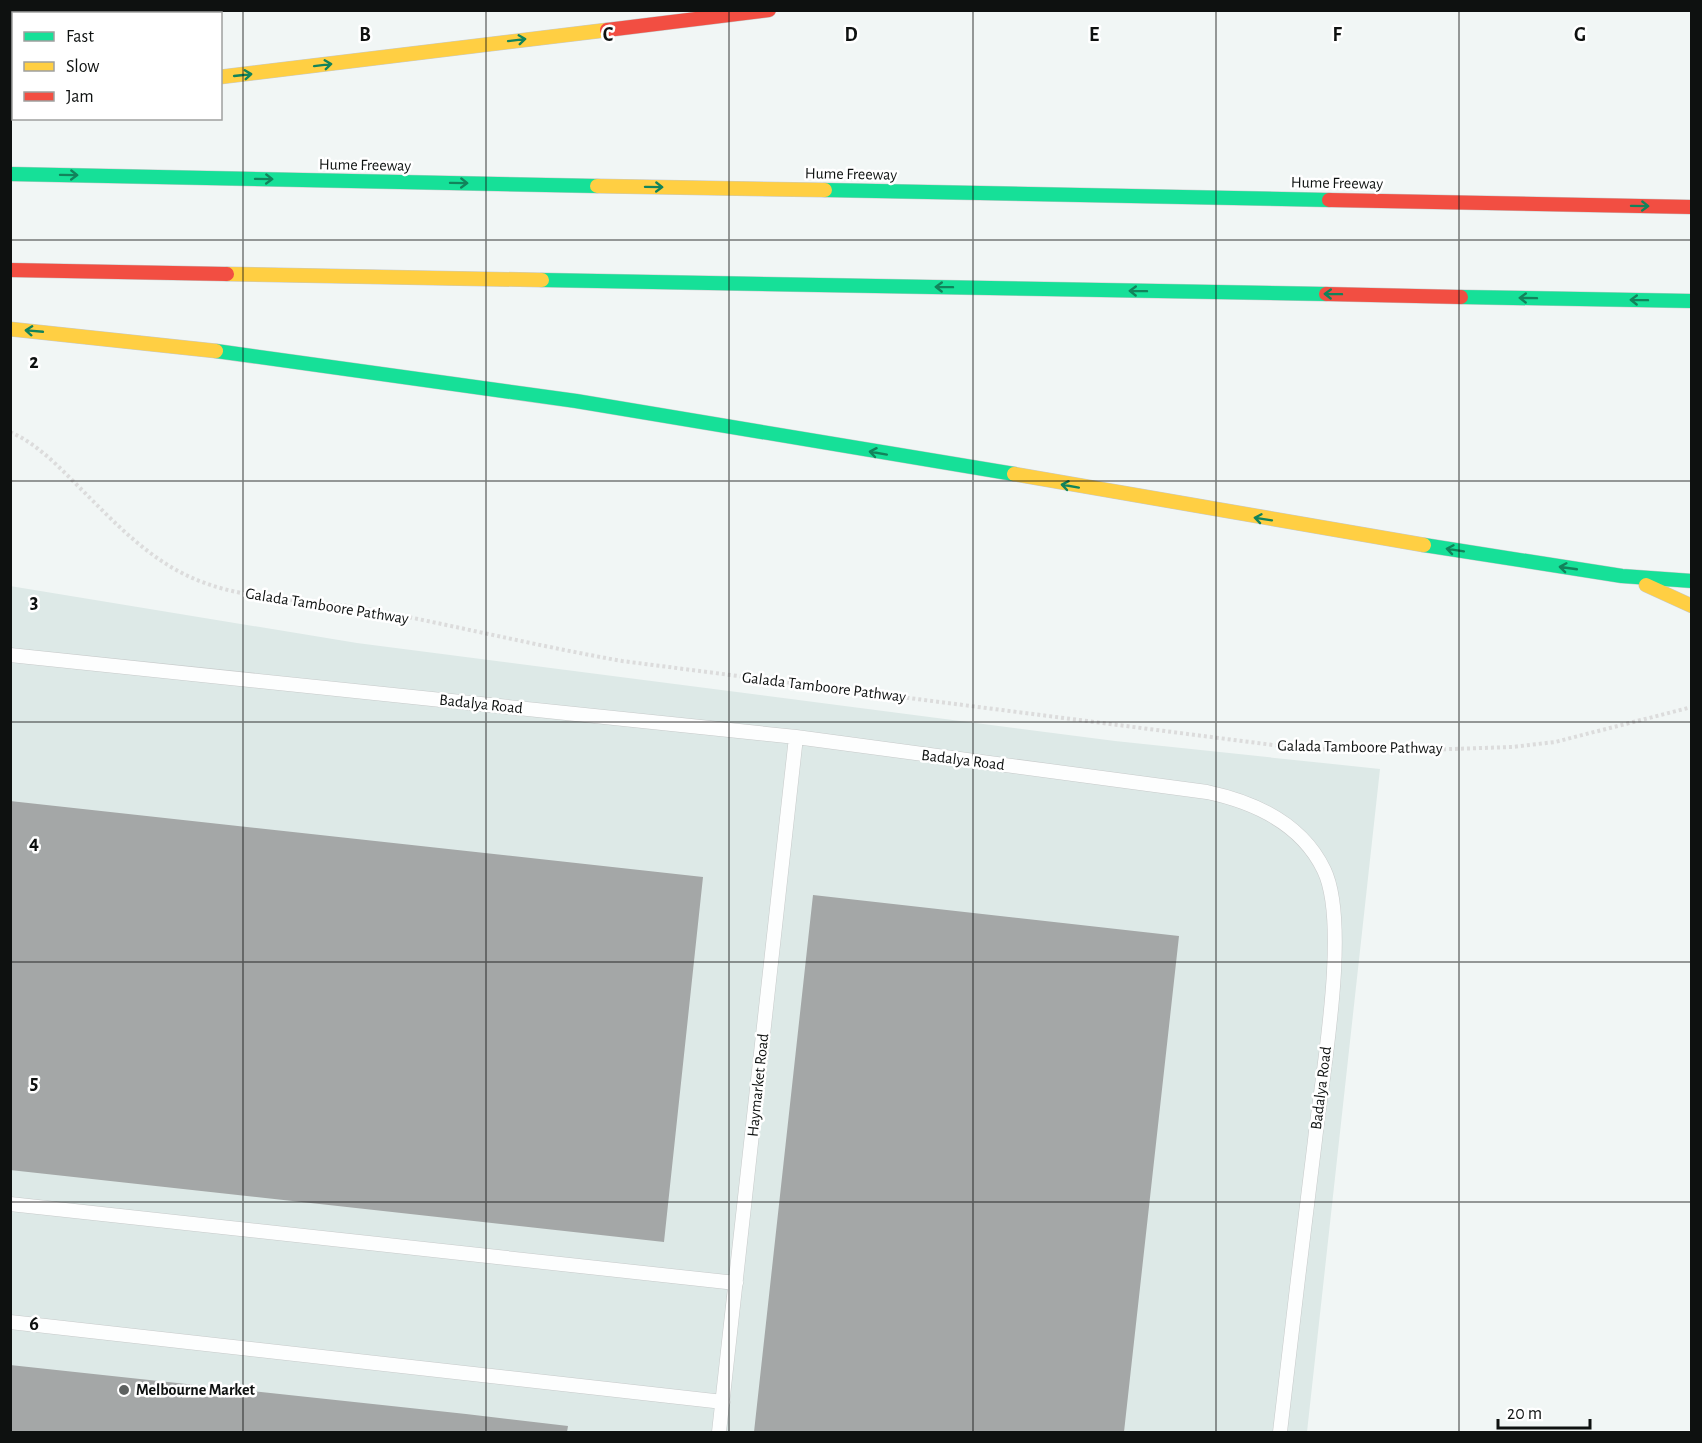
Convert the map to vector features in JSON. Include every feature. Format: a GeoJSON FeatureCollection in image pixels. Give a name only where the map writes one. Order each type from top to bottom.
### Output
{"type":"FeatureCollection","features":[{"type":"Feature","properties":{"kind":"highway"},"geometry":{"type":"LineString","coordinates":[[222,77],[769,10]]}},
{"type":"Feature","properties":{"kind":"highway","name":"Hume Freeway"},"geometry":{"type":"LineString","coordinates":[[10,174],[1692,207]]}},
{"type":"Feature","properties":{"kind":"highway"},"geometry":{"type":"LineString","coordinates":[[10,270],[1692,301]]}},
{"type":"Feature","properties":{"kind":"highway"},"geometry":{"type":"LineString","coordinates":[[10,329],[278,358],[481,386],[1179,505],[1622,576],[1692,581]]}},
{"type":"Feature","properties":{"kind":"highway"},"geometry":{"type":"LineString","coordinates":[[1622,576],[1692,606]]}},
{"type":"Feature","properties":{"kind":"lane","name":"Badalya Road"},"geometry":{"type":"LineString","coordinates":[[10,655],[796,738],[1208,792],[1237,798],[1265,811],[1308,846],[1323,869],[1331,888],[1334,939],[1330,1006],[1280,1432]]}},
{"type":"Feature","properties":{"kind":"lane","name":"Haymarket Road"},"geometry":{"type":"LineString","coordinates":[[719,1432],[796,738]]}},
{"type":"Feature","properties":{"kind":"lane"},"geometry":{"type":"LineString","coordinates":[[10,1204],[736,1283]]}},
{"type":"Feature","properties":{"kind":"lane"},"geometry":{"type":"LineString","coordinates":[[10,1322],[723,1402]]}},
{"type":"Feature","properties":{"kind":"path","name":"Galada Tamboore Pathway"},"geometry":{"type":"LineString","coordinates":[[10,432],[40,450],[117,525],[160,561],[204,584],[245,593],[371,610],[514,642],[622,661],[1304,749],[1422,750],[1512,747],[1555,742],[1692,707]]}},
{"type":"Feature","properties":{"kind":"shaded area"},"geometry":{"type":"Polygon","coordinates":[[[10,586],[357,643],[1115,741],[1380,769],[1307,1432],[11,1432],[10,586]]]}},
{"type":"Feature","properties":{"kind":"building"},"geometry":{"type":"Polygon","coordinates":[[[10,801],[703,877],[664,1242],[10,1170],[10,801]]]}},
{"type":"Feature","properties":{"kind":"building"},"geometry":{"type":"Polygon","coordinates":[[[813,895],[1179,936],[1124,1432],[754,1432],[813,895]]]}},
{"type":"Feature","properties":{"kind":"building","name":"Melbourne Market"},"geometry":{"type":"Polygon","coordinates":[[[10,1365],[568,1426],[567,1432],[10,1432],[10,1365]]]}},
{"type":"Feature","properties":{"kind":"traffic: fast"},"geometry":{"type":"LineString","coordinates":[[10,174],[597,186]]}},
{"type":"Feature","properties":{"kind":"traffic: fast"},"geometry":{"type":"LineString","coordinates":[[825,190],[1329,200]]}},
{"type":"Feature","properties":{"kind":"traffic: fast"},"geometry":{"type":"LineString","coordinates":[[542,280],[1326,294]]}},
{"type":"Feature","properties":{"kind":"traffic: fast"},"geometry":{"type":"LineString","coordinates":[[1461,297],[1692,301]]}},
{"type":"Feature","properties":{"kind":"traffic: fast"},"geometry":{"type":"LineString","coordinates":[[216,351],[576,401],[1014,474]]}},
{"type":"Feature","properties":{"kind":"traffic: fast"},"geometry":{"type":"LineString","coordinates":[[1424,545],[1622,576],[1692,581]]}},
{"type":"Feature","properties":{"kind":"traffic: slow"},"geometry":{"type":"LineString","coordinates":[[222,77],[607,30]]}},
{"type":"Feature","properties":{"kind":"traffic: slow"},"geometry":{"type":"LineString","coordinates":[[597,186],[825,190]]}},
{"type":"Feature","properties":{"kind":"traffic: slow"},"geometry":{"type":"LineString","coordinates":[[227,274],[542,280]]}},
{"type":"Feature","properties":{"kind":"traffic: slow"},"geometry":{"type":"LineString","coordinates":[[10,329],[216,351]]}},
{"type":"Feature","properties":{"kind":"traffic: slow"},"geometry":{"type":"LineString","coordinates":[[1014,474],[1424,545]]}},
{"type":"Feature","properties":{"kind":"traffic: slow"},"geometry":{"type":"LineString","coordinates":[[1646,585],[1692,606]]}},
{"type":"Feature","properties":{"kind":"traffic: jam"},"geometry":{"type":"LineString","coordinates":[[607,30],[769,10]]}},
{"type":"Feature","properties":{"kind":"traffic: jam"},"geometry":{"type":"LineString","coordinates":[[1329,200],[1692,207]]}},
{"type":"Feature","properties":{"kind":"traffic: jam"},"geometry":{"type":"LineString","coordinates":[[10,270],[227,274]]}},
{"type":"Feature","properties":{"kind":"traffic: jam"},"geometry":{"type":"LineString","coordinates":[[1326,294],[1461,297]]}},
{"type":"Feature","properties":{"kind":"place","name":"Melbourne Market"},"geometry":{"type":"Point","coordinates":[124,1390]}}]}
